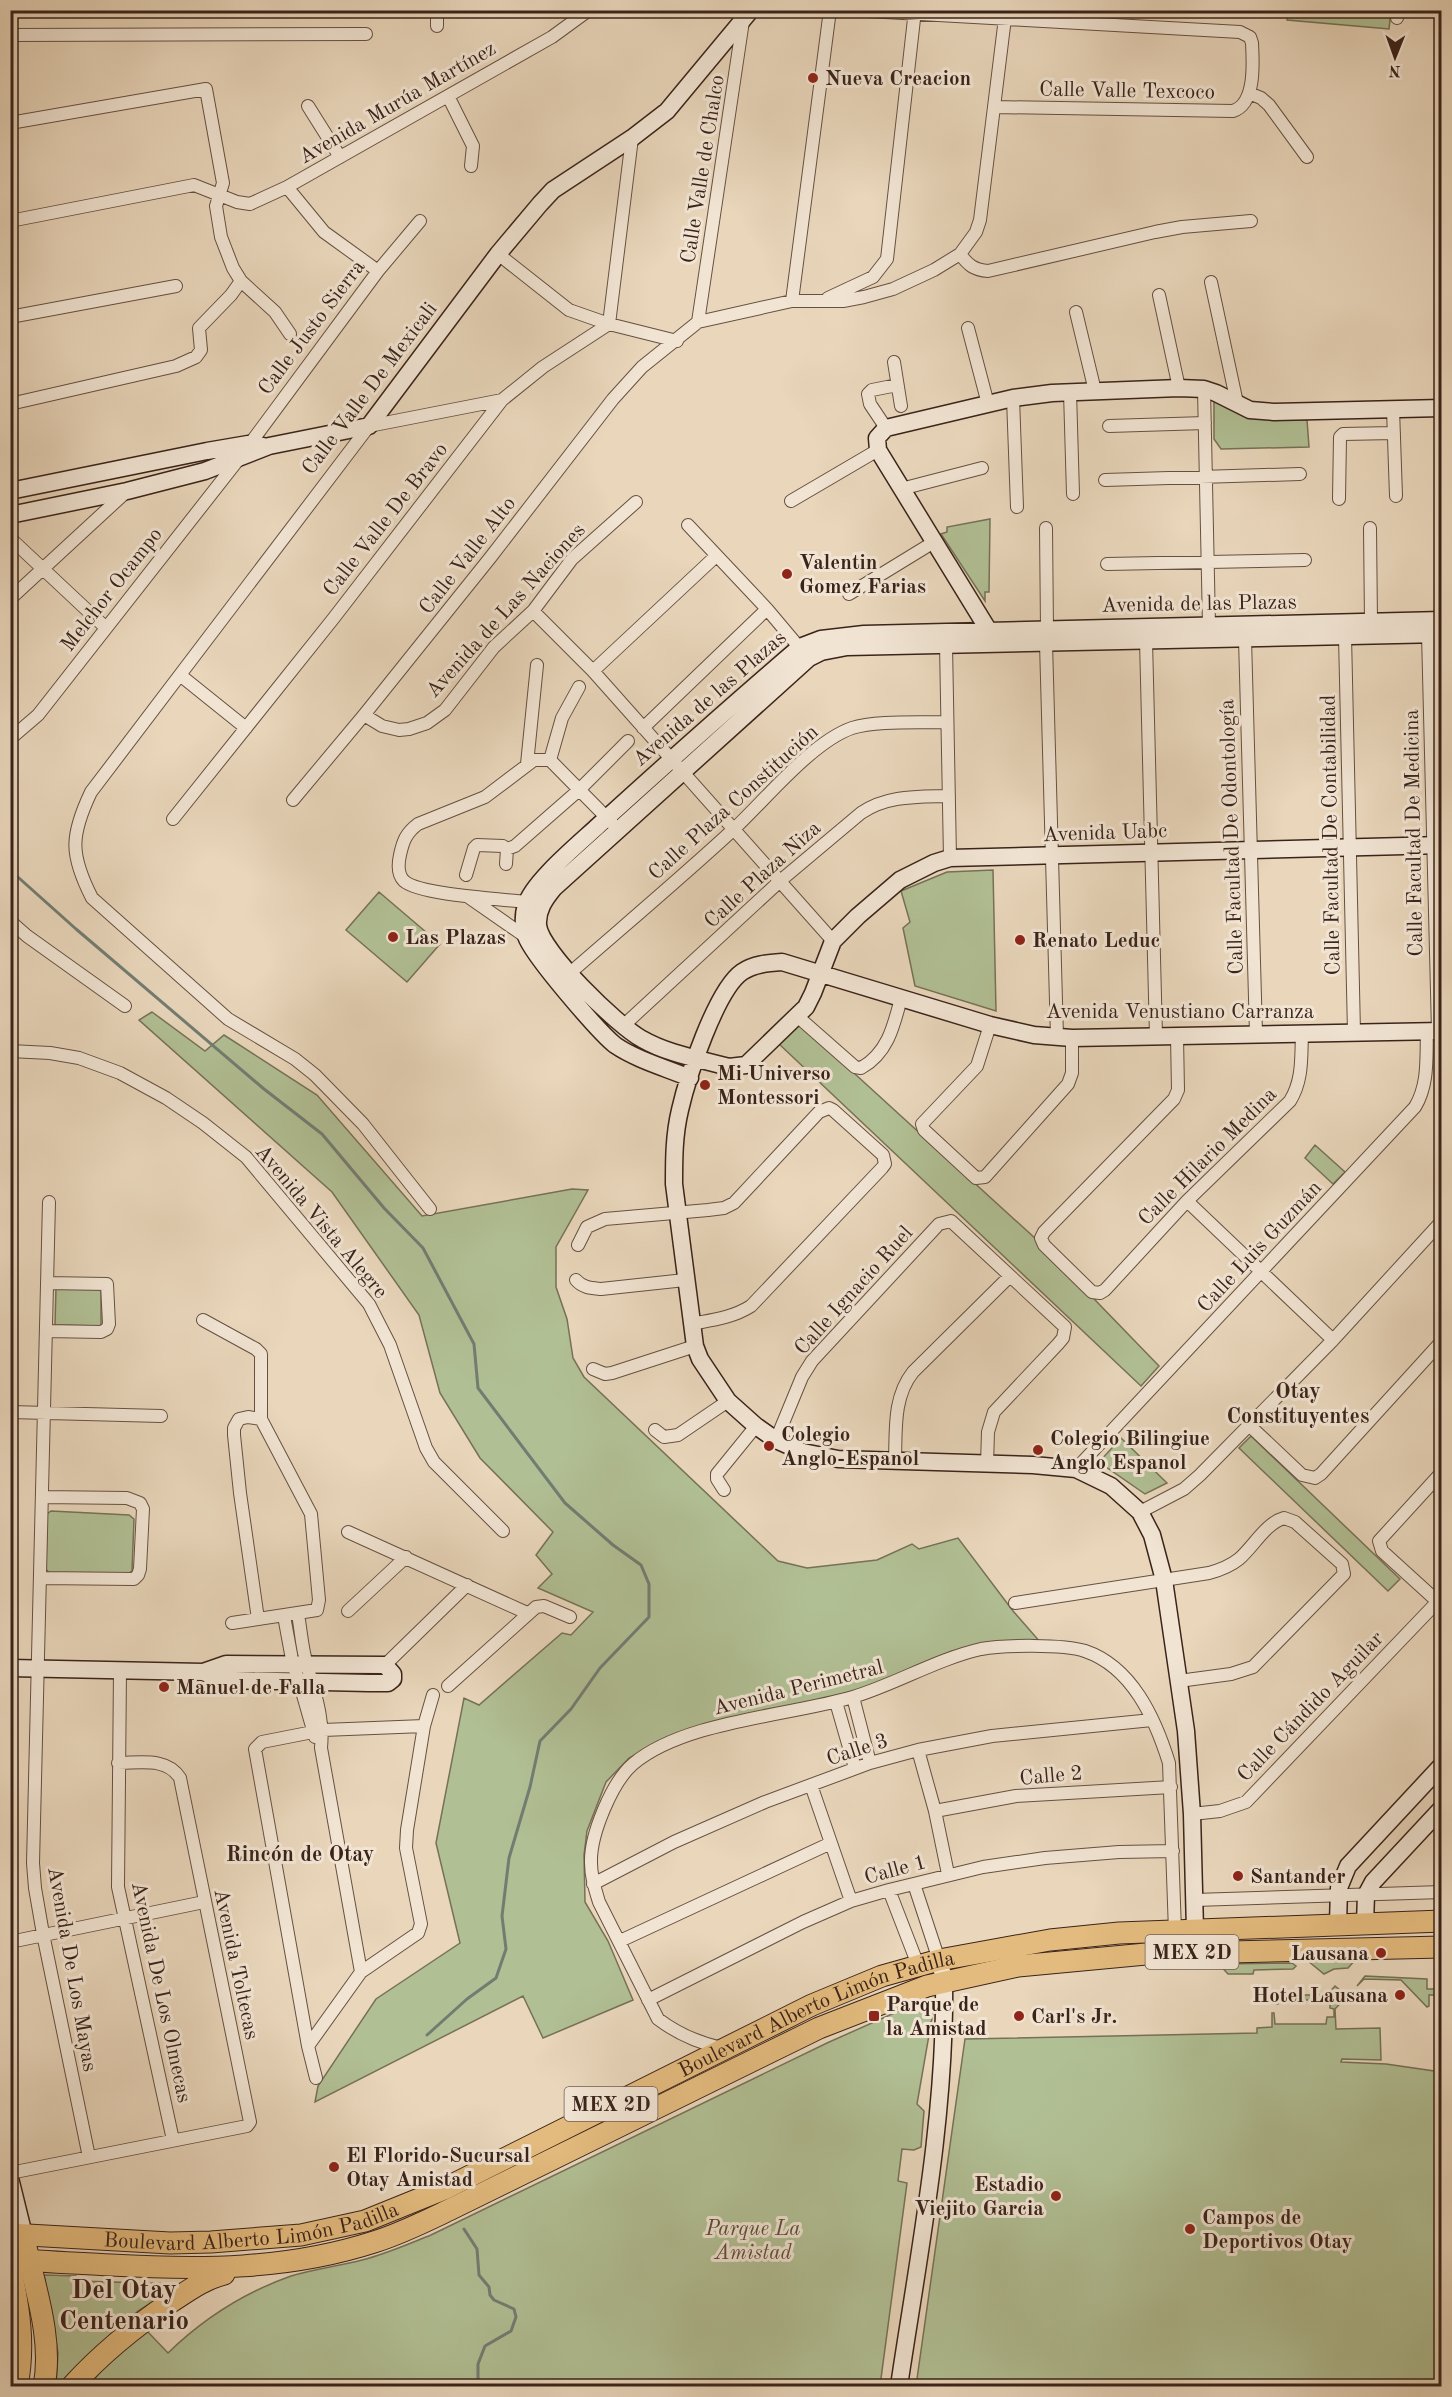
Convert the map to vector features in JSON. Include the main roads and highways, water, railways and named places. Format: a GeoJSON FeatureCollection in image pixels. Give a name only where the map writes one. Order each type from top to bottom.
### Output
{"type":"FeatureCollection","features":[{"type":"Feature","properties":{"kind":"highway","name":"Boulevard Alberto Limón Padilla"},"geometry":{"type":"LineString","coordinates":[[17,2235],[170,2243],[252,2240],[334,2229],[399,2208],[444,2189],[812,2005],[882,1976],[939,1960],[1050,1940],[1119,1933],[1442,1921]]}},
{"type":"Feature","properties":{"kind":"highway","name":"Boulevard Alberto Limón Padilla"},"geometry":{"type":"LineString","coordinates":[[17,2262],[176,2269],[264,2265],[315,2257],[372,2243],[402,2232],[819,2028],[936,1984],[1018,1966],[1146,1954],[1442,1947]]}},
{"type":"Feature","properties":{"kind":"highway"},"geometry":{"type":"LineString","coordinates":[[481,2194],[506,2173],[508,2168],[504,2158]]}},
{"type":"Feature","properties":{"kind":"highway"},"geometry":{"type":"LineString","coordinates":[[72,2386],[94,2362],[132,2328],[202,2282],[220,2275],[264,2265],[301,2244],[363,2226],[399,2208]]}},
{"type":"Feature","properties":{"kind":"highway"},"geometry":{"type":"LineString","coordinates":[[17,2235],[21,2343],[17,2386]]}},
{"type":"Feature","properties":{"kind":"highway"},"geometry":{"type":"LineString","coordinates":[[17,2262],[45,2341],[44,2386]]}},
{"type":"Feature","properties":{"kind":"waterway"},"geometry":{"type":"LineString","coordinates":[[10,870],[264,1089],[322,1134],[384,1208],[423,1248],[474,1344],[478,1388],[565,1503],[613,1545],[641,1565],[649,1584],[649,1617],[600,1668],[571,1709],[540,1741],[530,1787],[509,1858],[502,1916],[506,1949],[496,1978],[467,1999],[427,2035]]}},
{"type":"Feature","properties":{"kind":"waterway"},"geometry":{"type":"LineString","coordinates":[[464,2229],[477,2249],[479,2275],[489,2287],[490,2295],[494,2300],[514,2309],[516,2317],[511,2331],[485,2346],[478,2364],[478,2386]]}},
{"type":"Feature","properties":{"kind":"place","name":"Nueva Creacion"},"geometry":{"type":"Point","coordinates":[813,78]}},
{"type":"Feature","properties":{"kind":"place","name":"Valentin Gomez Farias"},"geometry":{"type":"Point","coordinates":[787,574]}},
{"type":"Feature","properties":{"kind":"place","name":"Las Plazas"},"geometry":{"type":"Point","coordinates":[393,937]}},
{"type":"Feature","properties":{"kind":"place","name":"Renato Leduc"},"geometry":{"type":"Point","coordinates":[1020,940]}},
{"type":"Feature","properties":{"kind":"place","name":"Mi Universo Montessori"},"geometry":{"type":"Point","coordinates":[705,1085]}},
{"type":"Feature","properties":{"kind":"place","name":"Colegio Anglo-Espanol"},"geometry":{"type":"Point","coordinates":[769,1446]}},
{"type":"Feature","properties":{"kind":"place","name":"Colegio Bilingiue Anglo Espanol"},"geometry":{"type":"Point","coordinates":[1038,1450]}},
{"type":"Feature","properties":{"kind":"place","name":"Manuel de Falla"},"geometry":{"type":"Point","coordinates":[164,1687]}},
{"type":"Feature","properties":{"kind":"place","name":"Santander"},"geometry":{"type":"Point","coordinates":[1238,1876]}},
{"type":"Feature","properties":{"kind":"place","name":"Lausana"},"geometry":{"type":"Point","coordinates":[1381,1953]}},
{"type":"Feature","properties":{"kind":"place","name":"Hotel Lausana"},"geometry":{"type":"Point","coordinates":[1400,1995]}},
{"type":"Feature","properties":{"kind":"place","name":"Parque de la Amistad"},"geometry":{"type":"Point","coordinates":[874,2016]}},
{"type":"Feature","properties":{"kind":"place","name":"Carl's Jr."},"geometry":{"type":"Point","coordinates":[1019,2016]}},
{"type":"Feature","properties":{"kind":"place","name":"El Florido-Sucursal Otay Amistad"},"geometry":{"type":"Point","coordinates":[334,2167]}},
{"type":"Feature","properties":{"kind":"place","name":"Estadio Viejito Garcia"},"geometry":{"type":"Point","coordinates":[1056,2196]}},
{"type":"Feature","properties":{"kind":"place","name":"Campos de Deportivos Otay"},"geometry":{"type":"Point","coordinates":[1190,2229]}},
{"type":"Feature","properties":{"kind":"district","name":"Otay Constituyentes"},"geometry":{"type":"Point","coordinates":[1298,1402]}},
{"type":"Feature","properties":{"kind":"district","name":"Rincón de Otay"},"geometry":{"type":"Point","coordinates":[300,1853]}},
{"type":"Feature","properties":{"kind":"district","name":"Del Otay Centenario"},"geometry":{"type":"Point","coordinates":[124,2304]}},
{"type":"Feature","properties":{"kind":"park label","name":"Parque La Amistad"},"geometry":{"type":"Point","coordinates":[753,2240]}}]}
